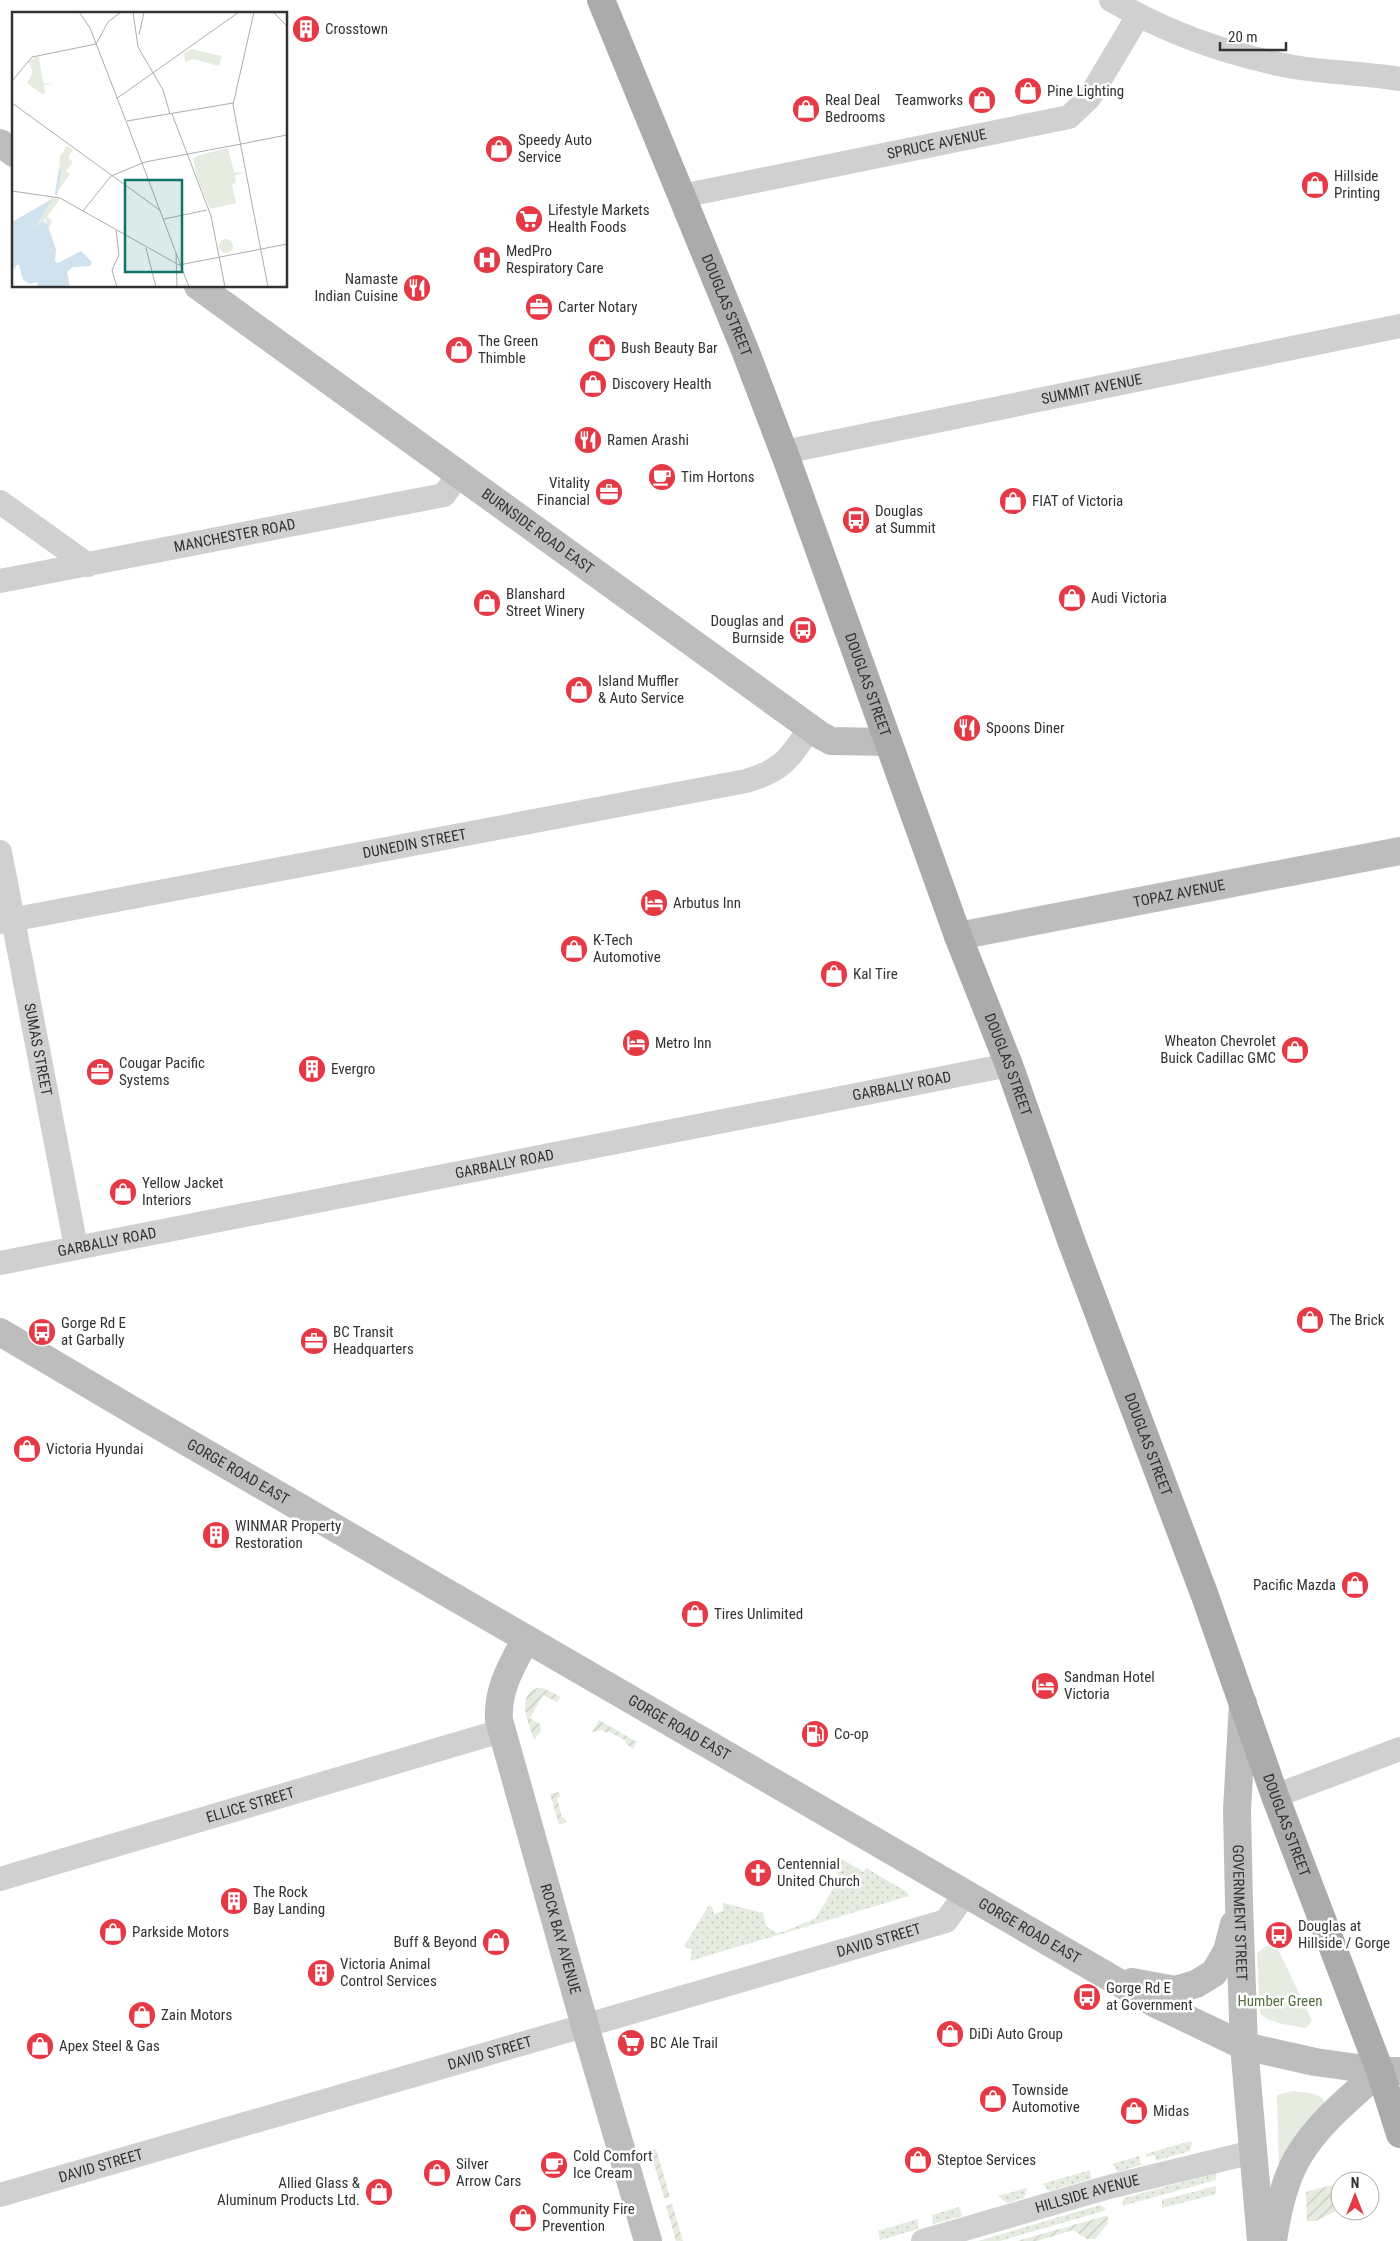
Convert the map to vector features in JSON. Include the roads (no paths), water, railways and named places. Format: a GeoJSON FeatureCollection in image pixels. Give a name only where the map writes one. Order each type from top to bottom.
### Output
{"type":"FeatureCollection","features":[{"type":"Feature","properties":{"kind":"main road","name":"DOUGLAS STREET"},"geometry":{"type":"LineString","coordinates":[[601,0],[682,196],[784,452],[958,936],[1009,1065],[1072,1243],[1243,1703],[1274,1796],[1390,2071],[1400,2134]]}},
{"type":"Feature","properties":{"kind":"main road"},"geometry":{"type":"LineString","coordinates":[[0,143],[12,152]]}},
{"type":"Feature","properties":{"kind":"main road","name":"BURNSIDE ROAD EAST"},"geometry":{"type":"LineString","coordinates":[[201,288],[810,728],[830,741],[888,742]]}},
{"type":"Feature","properties":{"kind":"main road","name":"TOPAZ AVENUE"},"geometry":{"type":"LineString","coordinates":[[958,936],[1400,851]]}},
{"type":"Feature","properties":{"kind":"main road","name":"GORGE ROAD EAST"},"geometry":{"type":"LineString","coordinates":[[0,1332],[1154,2003],[1244,2046],[1315,2062],[1390,2071]]}},
{"type":"Feature","properties":{"kind":"main road","name":"ROCK BAY AVENUE"},"geometry":{"type":"LineString","coordinates":[[526,1639],[508,1672],[499,1698],[501,1731],[648,2241]]}},
{"type":"Feature","properties":{"kind":"main road","name":"GOVERNMENT STREET"},"geometry":{"type":"LineString","coordinates":[[1243,1703],[1237,1810],[1238,1903],[1244,2046],[1261,2241]]}},
{"type":"Feature","properties":{"kind":"main road"},"geometry":{"type":"LineString","coordinates":[[1109,1976],[1153,1987],[1175,1990],[1196,1984],[1214,1973],[1227,1951],[1238,1903]]}},
{"type":"Feature","properties":{"kind":"main road"},"geometry":{"type":"LineString","coordinates":[[1273,2241],[1287,2181],[1298,2157],[1331,2116],[1390,2071]]}},
{"type":"Feature","properties":{"kind":"street"},"geometry":{"type":"LineString","coordinates":[[1111,0],[1138,16],[1229,52],[1294,67],[1400,79]]}},
{"type":"Feature","properties":{"kind":"street","name":"SPRUCE AVENUE"},"geometry":{"type":"LineString","coordinates":[[682,196],[1069,117],[1089,98],[1138,16]]}},
{"type":"Feature","properties":{"kind":"street","name":"SUMMIT AVENUE"},"geometry":{"type":"LineString","coordinates":[[784,452],[1400,326]]}},
{"type":"Feature","properties":{"kind":"street","name":"MANCHESTER ROAD"},"geometry":{"type":"LineString","coordinates":[[0,581],[444,495],[458,474]]}},
{"type":"Feature","properties":{"kind":"street"},"geometry":{"type":"LineString","coordinates":[[0,502],[88,565]]}},
{"type":"Feature","properties":{"kind":"street","name":"DUNEDIN STREET"},"geometry":{"type":"LineString","coordinates":[[7,921],[746,781],[765,775],[780,767],[810,728]]}},
{"type":"Feature","properties":{"kind":"street","name":"SUMAS STREET"},"geometry":{"type":"LineString","coordinates":[[0,852],[7,921],[76,1247]]}},
{"type":"Feature","properties":{"kind":"street","name":"GARBALLY ROAD"},"geometry":{"type":"LineString","coordinates":[[0,1262],[1009,1065]]}},
{"type":"Feature","properties":{"kind":"street","name":"ELLICE STREET"},"geometry":{"type":"LineString","coordinates":[[0,1879],[501,1731]]}},
{"type":"Feature","properties":{"kind":"street"},"geometry":{"type":"LineString","coordinates":[[1274,1796],[1400,1749]]}},
{"type":"Feature","properties":{"kind":"street","name":"DAVID STREET"},"geometry":{"type":"LineString","coordinates":[[0,2195],[946,1921],[966,1893]]}},
{"type":"Feature","properties":{"kind":"street","name":"HILLSIDE AVENUE"},"geometry":{"type":"LineString","coordinates":[[923,2241],[1109,2187],[1253,2152]]}},
{"type":"Feature","properties":{"kind":"place","name":"Crosstown"},"geometry":{"type":"Point","coordinates":[306,29]}},
{"type":"Feature","properties":{"kind":"place","name":"Pine Lighting"},"geometry":{"type":"Point","coordinates":[1028,91]}},
{"type":"Feature","properties":{"kind":"place","name":"Teamworks"},"geometry":{"type":"Point","coordinates":[982,100]}},
{"type":"Feature","properties":{"kind":"place","name":"Real Deal Bedrooms"},"geometry":{"type":"Point","coordinates":[806,109]}},
{"type":"Feature","properties":{"kind":"place","name":"Speedy Auto Service"},"geometry":{"type":"Point","coordinates":[499,149]}},
{"type":"Feature","properties":{"kind":"place","name":"Hillside Printing"},"geometry":{"type":"Point","coordinates":[1315,185]}},
{"type":"Feature","properties":{"kind":"place","name":"Lifestyle Markets Health Foods"},"geometry":{"type":"Point","coordinates":[529,219]}},
{"type":"Feature","properties":{"kind":"place","name":"MedPro Respiratory Care"},"geometry":{"type":"Point","coordinates":[487,260]}},
{"type":"Feature","properties":{"kind":"place","name":"Namaste Indian Cuisine"},"geometry":{"type":"Point","coordinates":[417,288]}},
{"type":"Feature","properties":{"kind":"place","name":"Carter Notary"},"geometry":{"type":"Point","coordinates":[539,307]}},
{"type":"Feature","properties":{"kind":"place","name":"Bush Beauty Bar"},"geometry":{"type":"Point","coordinates":[602,348]}},
{"type":"Feature","properties":{"kind":"place","name":"The Green Thimble"},"geometry":{"type":"Point","coordinates":[459,350]}},
{"type":"Feature","properties":{"kind":"place","name":"Discovery Health"},"geometry":{"type":"Point","coordinates":[593,384]}},
{"type":"Feature","properties":{"kind":"place","name":"Ramen Arashi"},"geometry":{"type":"Point","coordinates":[588,440]}},
{"type":"Feature","properties":{"kind":"place","name":"Tim Hortons"},"geometry":{"type":"Point","coordinates":[662,477]}},
{"type":"Feature","properties":{"kind":"place","name":"Vitality Financial"},"geometry":{"type":"Point","coordinates":[609,492]}},
{"type":"Feature","properties":{"kind":"place","name":"FIAT of Victoria"},"geometry":{"type":"Point","coordinates":[1013,501]}},
{"type":"Feature","properties":{"kind":"place","name":"Douglas at Summit"},"geometry":{"type":"Point","coordinates":[856,520]}},
{"type":"Feature","properties":{"kind":"place","name":"Audi Victoria"},"geometry":{"type":"Point","coordinates":[1072,598]}},
{"type":"Feature","properties":{"kind":"place","name":"Blanshard Street Winery"},"geometry":{"type":"Point","coordinates":[487,603]}},
{"type":"Feature","properties":{"kind":"place","name":"Douglas and Burnside"},"geometry":{"type":"Point","coordinates":[803,630]}},
{"type":"Feature","properties":{"kind":"place","name":"Island Muffler & Auto Service"},"geometry":{"type":"Point","coordinates":[579,690]}},
{"type":"Feature","properties":{"kind":"place","name":"Spoons Diner"},"geometry":{"type":"Point","coordinates":[967,728]}},
{"type":"Feature","properties":{"kind":"place","name":"Arbutus Inn"},"geometry":{"type":"Point","coordinates":[654,903]}},
{"type":"Feature","properties":{"kind":"place","name":"K-Tech Automotive"},"geometry":{"type":"Point","coordinates":[574,949]}},
{"type":"Feature","properties":{"kind":"place","name":"Kal Tire"},"geometry":{"type":"Point","coordinates":[834,974]}},
{"type":"Feature","properties":{"kind":"place","name":"Metro Inn"},"geometry":{"type":"Point","coordinates":[636,1043]}},
{"type":"Feature","properties":{"kind":"place","name":"Wheaton Chevrolet Buick Cadillac GMC"},"geometry":{"type":"Point","coordinates":[1295,1050]}},
{"type":"Feature","properties":{"kind":"place","name":"Evergro"},"geometry":{"type":"Point","coordinates":[312,1069]}},
{"type":"Feature","properties":{"kind":"place","name":"Cougar Pacific Systems"},"geometry":{"type":"Point","coordinates":[100,1072]}},
{"type":"Feature","properties":{"kind":"place","name":"Yellow Jacket Interiors"},"geometry":{"type":"Point","coordinates":[123,1192]}},
{"type":"Feature","properties":{"kind":"place","name":"The Brick"},"geometry":{"type":"Point","coordinates":[1310,1320]}},
{"type":"Feature","properties":{"kind":"place","name":"Gorge Rd E at Garbally"},"geometry":{"type":"Point","coordinates":[42,1332]}},
{"type":"Feature","properties":{"kind":"place","name":"BC Transit Headquarters"},"geometry":{"type":"Point","coordinates":[314,1341]}},
{"type":"Feature","properties":{"kind":"place","name":"Victoria Hyundai"},"geometry":{"type":"Point","coordinates":[27,1449]}},
{"type":"Feature","properties":{"kind":"place","name":"WINMAR Property Restoration"},"geometry":{"type":"Point","coordinates":[216,1535]}},
{"type":"Feature","properties":{"kind":"place","name":"Pacific Mazda"},"geometry":{"type":"Point","coordinates":[1355,1585]}},
{"type":"Feature","properties":{"kind":"place","name":"Tires Unlimited"},"geometry":{"type":"Point","coordinates":[695,1614]}},
{"type":"Feature","properties":{"kind":"place","name":"Sandman Hotel Victoria"},"geometry":{"type":"Point","coordinates":[1045,1686]}},
{"type":"Feature","properties":{"kind":"place","name":"Co-op"},"geometry":{"type":"Point","coordinates":[815,1734]}},
{"type":"Feature","properties":{"kind":"place","name":"Centennial United Church"},"geometry":{"type":"Point","coordinates":[758,1873]}},
{"type":"Feature","properties":{"kind":"place","name":"The Rock Bay Landing"},"geometry":{"type":"Point","coordinates":[234,1901]}},
{"type":"Feature","properties":{"kind":"place","name":"Parkside Motors"},"geometry":{"type":"Point","coordinates":[113,1932]}},
{"type":"Feature","properties":{"kind":"place","name":"Douglas at Hillside / Gorge"},"geometry":{"type":"Point","coordinates":[1279,1935]}},
{"type":"Feature","properties":{"kind":"place","name":"Buff & Beyond"},"geometry":{"type":"Point","coordinates":[496,1942]}},
{"type":"Feature","properties":{"kind":"place","name":"Victoria Animal Control Services"},"geometry":{"type":"Point","coordinates":[321,1973]}},
{"type":"Feature","properties":{"kind":"place","name":"Gorge Rd E at Government"},"geometry":{"type":"Point","coordinates":[1087,1997]}},
{"type":"Feature","properties":{"kind":"place","name":"Zain Motors"},"geometry":{"type":"Point","coordinates":[142,2015]}},
{"type":"Feature","properties":{"kind":"place","name":"DiDi Auto Group"},"geometry":{"type":"Point","coordinates":[950,2034]}},
{"type":"Feature","properties":{"kind":"place","name":"BC Ale Trail"},"geometry":{"type":"Point","coordinates":[631,2043]}},
{"type":"Feature","properties":{"kind":"place","name":"Apex Steel & Gas"},"geometry":{"type":"Point","coordinates":[40,2046]}},
{"type":"Feature","properties":{"kind":"place","name":"Townside Automotive"},"geometry":{"type":"Point","coordinates":[993,2099]}},
{"type":"Feature","properties":{"kind":"place","name":"Midas"},"geometry":{"type":"Point","coordinates":[1134,2111]}},
{"type":"Feature","properties":{"kind":"place","name":"Steptoe Services"},"geometry":{"type":"Point","coordinates":[918,2160]}},
{"type":"Feature","properties":{"kind":"place","name":"Cold Comfort Ice Cream"},"geometry":{"type":"Point","coordinates":[554,2165]}},
{"type":"Feature","properties":{"kind":"place","name":"Silver Arrow Cars"},"geometry":{"type":"Point","coordinates":[437,2173]}},
{"type":"Feature","properties":{"kind":"place","name":"Allied Glass & Aluminum Products Ltd."},"geometry":{"type":"Point","coordinates":[379,2192]}},
{"type":"Feature","properties":{"kind":"place","name":"Community Fire Prevention"},"geometry":{"type":"Point","coordinates":[523,2218]}},
{"type":"Feature","properties":{"kind":"park label","name":"Humber Green"},"geometry":{"type":"Point","coordinates":[1280,2001]}}]}
